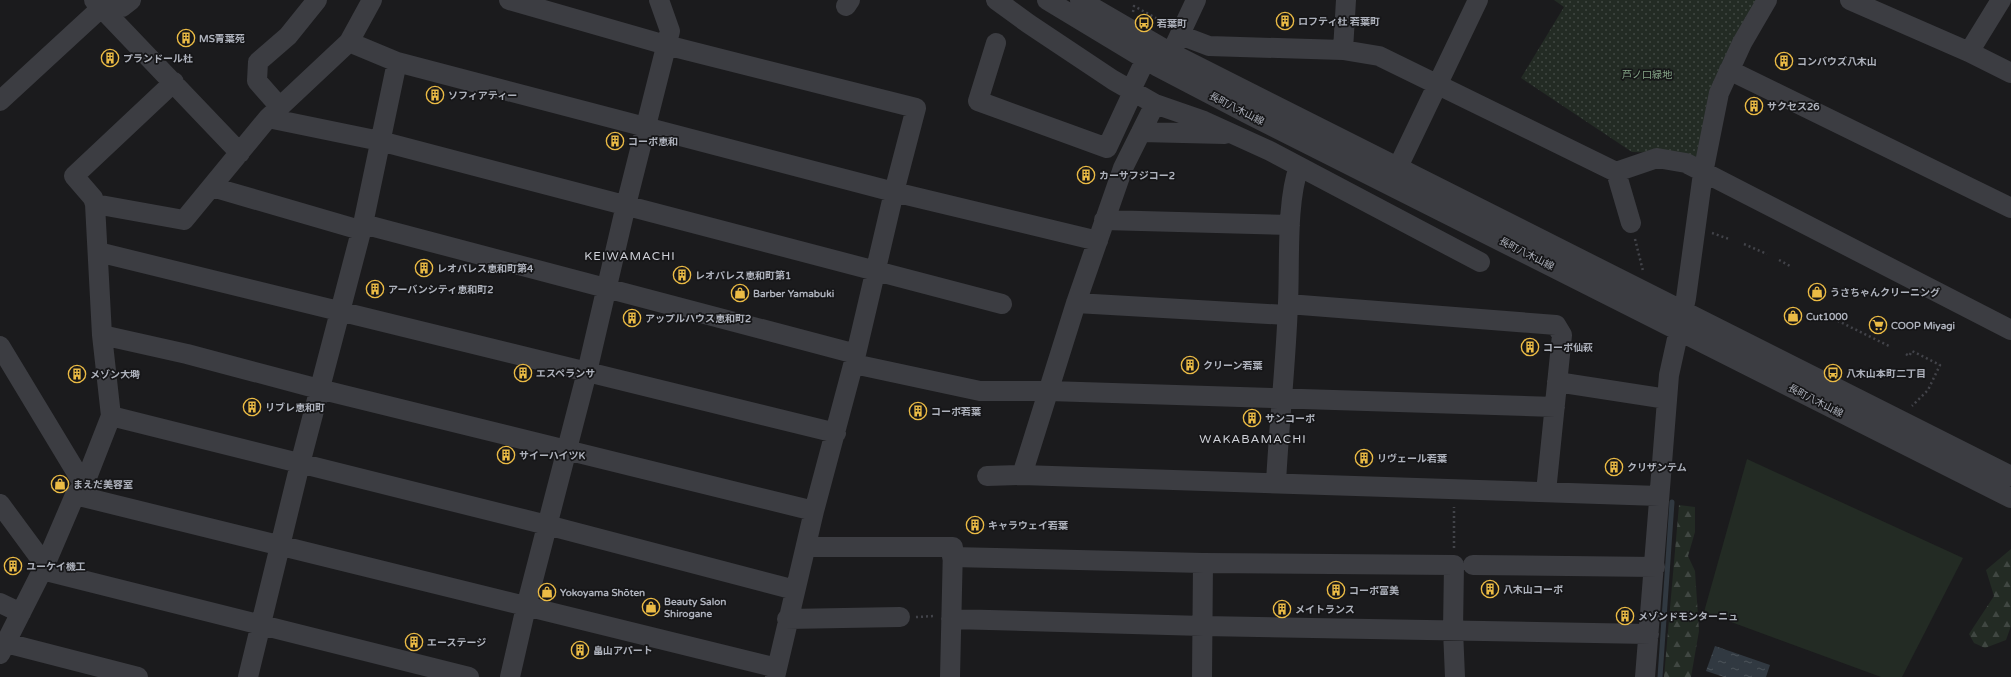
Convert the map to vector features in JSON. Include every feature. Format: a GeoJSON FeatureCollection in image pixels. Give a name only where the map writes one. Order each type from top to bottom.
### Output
{"type":"FeatureCollection","features":[{"type":"Feature","properties":{"kind":"street"},"geometry":{"type":"LineString","coordinates":[[98,4],[122,7],[130,0]]}},
{"type":"Feature","properties":{"kind":"street"},"geometry":{"type":"LineString","coordinates":[[317,0],[288,36],[258,62],[257,81],[274,112],[1002,304]]}},
{"type":"Feature","properties":{"kind":"street"},"geometry":{"type":"LineString","coordinates":[[95,204],[184,220],[274,112],[349,42],[372,0]]}},
{"type":"Feature","properties":{"kind":"street"},"geometry":{"type":"LineString","coordinates":[[0,346],[80,490],[280,545],[776,672],[787,620],[814,511],[855,359],[877,271],[894,192],[916,108],[666,45],[509,0]]}},
{"type":"Feature","properties":{"kind":"street"},"geometry":{"type":"LineString","coordinates":[[510,677],[526,607],[587,372],[626,205],[670,31],[659,0]]}},
{"type":"Feature","properties":{"kind":"street"},"geometry":{"type":"LineString","coordinates":[[996,0],[1029,24],[1133,88],[1155,104],[1204,121],[1233,134],[1480,262]]}},
{"type":"Feature","properties":{"kind":"street","name":"長町八木山線"},"geometry":{"type":"LineString","coordinates":[[1047,0],[1158,67],[1643,312],[1679,332],[2011,498]]}},
{"type":"Feature","properties":{"kind":"street"},"geometry":{"type":"LineString","coordinates":[[1080,0],[1171,53],[2011,476]]}},
{"type":"Feature","properties":{"kind":"street"},"geometry":{"type":"LineString","coordinates":[[1171,53],[1196,0]]}},
{"type":"Feature","properties":{"kind":"street"},"geometry":{"type":"LineString","coordinates":[[1343,50],[1346,0]]}},
{"type":"Feature","properties":{"kind":"street"},"geometry":{"type":"LineString","coordinates":[[1398,168],[1478,0]]}},
{"type":"Feature","properties":{"kind":"street"},"geometry":{"type":"LineString","coordinates":[[1645,677],[1655,567],[1667,399],[1670,375],[1683,311],[1703,173],[1719,93],[1742,43],[1768,0]]}},
{"type":"Feature","properties":{"kind":"street"},"geometry":{"type":"LineString","coordinates":[[1850,0],[1969,52],[2011,73]]}},
{"type":"Feature","properties":{"kind":"street"},"geometry":{"type":"LineString","coordinates":[[1969,52],[2001,0]]}},
{"type":"Feature","properties":{"kind":"street"},"geometry":{"type":"LineString","coordinates":[[98,4],[174,82],[240,153]]}},
{"type":"Feature","properties":{"kind":"street"},"geometry":{"type":"LineString","coordinates":[[0,101],[98,4]]}},
{"type":"Feature","properties":{"kind":"street"},"geometry":{"type":"LineString","coordinates":[[996,43],[978,101],[1107,148],[1159,30]]}},
{"type":"Feature","properties":{"kind":"street"},"geometry":{"type":"LineString","coordinates":[[1180,34],[1209,46],[1343,50],[1379,56],[1616,172],[1657,158],[1686,163],[2011,330]]}},
{"type":"Feature","properties":{"kind":"street"},"geometry":{"type":"LineString","coordinates":[[349,42],[397,62],[894,192],[1098,241]]}},
{"type":"Feature","properties":{"kind":"street"},"geometry":{"type":"LineString","coordinates":[[248,677],[319,389],[362,227],[397,62]]}},
{"type":"Feature","properties":{"kind":"street"},"geometry":{"type":"LineString","coordinates":[[1729,70],[2011,208]]}},
{"type":"Feature","properties":{"kind":"street"},"geometry":{"type":"LineString","coordinates":[[138,677],[3,649],[80,490],[111,416],[102,336],[95,204],[93,198],[74,176],[174,82]]}},
{"type":"Feature","properties":{"kind":"street"},"geometry":{"type":"LineString","coordinates":[[1022,475],[1076,303],[1104,220],[1123,168],[1155,104]]}},
{"type":"Feature","properties":{"kind":"street"},"geometry":{"type":"LineString","coordinates":[[1141,132],[1233,134]]}},
{"type":"Feature","properties":{"kind":"street"},"geometry":{"type":"LineString","coordinates":[[1276,483],[1288,309],[1290,225],[1295,177],[1299,167]]}},
{"type":"Feature","properties":{"kind":"street"},"geometry":{"type":"LineString","coordinates":[[1616,172],[1631,223]]}},
{"type":"Feature","properties":{"kind":"street"},"geometry":{"type":"LineString","coordinates":[[212,187],[362,227],[606,288],[855,359],[980,391],[1049,391],[1555,407]]}},
{"type":"Feature","properties":{"kind":"street"},"geometry":{"type":"LineString","coordinates":[[1104,220],[1290,225]]}},
{"type":"Feature","properties":{"kind":"street"},"geometry":{"type":"LineString","coordinates":[[98,252],[339,313],[836,433]]}},
{"type":"Feature","properties":{"kind":"street"},"geometry":{"type":"LineString","coordinates":[[1076,303],[1288,309],[1556,325],[1562,335],[1546,492]]}},
{"type":"Feature","properties":{"kind":"street"},"geometry":{"type":"LineString","coordinates":[[102,336],[187,354],[319,389],[814,511]]}},
{"type":"Feature","properties":{"kind":"street"},"geometry":{"type":"LineString","coordinates":[[1557,382],[1667,399]]}},
{"type":"Feature","properties":{"kind":"street"},"geometry":{"type":"LineString","coordinates":[[111,416],[547,525],[795,590]]}},
{"type":"Feature","properties":{"kind":"street"},"geometry":{"type":"LineString","coordinates":[[986,476],[1022,475],[1454,488],[1659,496]]}},
{"type":"Feature","properties":{"kind":"street"},"geometry":{"type":"LineString","coordinates":[[0,504],[43,568],[261,626],[470,677]]}},
{"type":"Feature","properties":{"kind":"street"},"geometry":{"type":"LineString","coordinates":[[806,547],[953,547],[950,677]]}},
{"type":"Feature","properties":{"kind":"street"},"geometry":{"type":"LineString","coordinates":[[952,557],[1203,563],[1655,567]]}},
{"type":"Feature","properties":{"kind":"street"},"geometry":{"type":"LineString","coordinates":[[1202,677],[1203,563]]}},
{"type":"Feature","properties":{"kind":"street"},"geometry":{"type":"LineString","coordinates":[[1455,677],[1453,630],[1463,565]]}},
{"type":"Feature","properties":{"kind":"street"},"geometry":{"type":"LineString","coordinates":[[0,603],[21,612]]}},
{"type":"Feature","properties":{"kind":"street"},"geometry":{"type":"LineString","coordinates":[[787,620],[900,617]]}},
{"type":"Feature","properties":{"kind":"street"},"geometry":{"type":"LineString","coordinates":[[951,617],[1203,626],[1649,634]]}},
{"type":"Feature","properties":{"kind":"path"},"geometry":{"type":"LineString","coordinates":[[1159,30],[1133,12],[1134,6],[1180,34]]}},
{"type":"Feature","properties":{"kind":"path"},"geometry":{"type":"LineString","coordinates":[[1631,223],[1644,277]]}},
{"type":"Feature","properties":{"kind":"path"},"geometry":{"type":"LineString","coordinates":[[1710,233],[1729,239]]}},
{"type":"Feature","properties":{"kind":"path"},"geometry":{"type":"LineString","coordinates":[[1744,244],[1767,254]]}},
{"type":"Feature","properties":{"kind":"path"},"geometry":{"type":"LineString","coordinates":[[1779,260],[1790,266]]}},
{"type":"Feature","properties":{"kind":"path"},"geometry":{"type":"LineString","coordinates":[[1824,314],[1891,347]]}},
{"type":"Feature","properties":{"kind":"path"},"geometry":{"type":"LineString","coordinates":[[1906,354],[1909,356],[1912,351],[1940,365],[1928,390],[1908,410]]}},
{"type":"Feature","properties":{"kind":"path"},"geometry":{"type":"LineString","coordinates":[[1454,488],[1463,565]]}},
{"type":"Feature","properties":{"kind":"path"},"geometry":{"type":"LineString","coordinates":[[900,617],[951,617]]}},
{"type":"Feature","properties":{"kind":"green space","name":"芦ノ口緑地"},"geometry":{"type":"Polygon","coordinates":[[[1554,0],[1765,0],[1700,162],[1667,153],[1632,152],[1521,78],[1564,7],[1554,0]]]}},
{"type":"Feature","properties":{"kind":"green space"},"geometry":{"type":"Polygon","coordinates":[[[1747,459],[1963,558],[1902,677],[1881,677],[1704,612],[1747,459]]]}},
{"type":"Feature","properties":{"kind":"green space"},"geometry":{"type":"Polygon","coordinates":[[[1679,505],[1695,507],[1695,532],[1688,556],[1695,571],[1699,631],[1691,677],[1664,677],[1679,505]]]}},
{"type":"Feature","properties":{"kind":"green space"},"geometry":{"type":"Polygon","coordinates":[[[2011,549],[2011,626],[2006,640],[1985,648],[1974,643],[1969,634],[1994,596],[1986,570],[2011,549]]]}},
{"type":"Feature","properties":{"kind":"water"},"geometry":{"type":"Polygon","coordinates":[[[1715,646],[1770,665],[1766,677],[1724,677],[1706,671],[1715,646]]]}},
{"type":"Feature","properties":{"kind":"waterway"},"geometry":{"type":"LineString","coordinates":[[1660,677],[1672,502]]}},
{"type":"Feature","properties":{"kind":"place","name":"ロフティ杜 若葉町"},"geometry":{"type":"Point","coordinates":[1285,21]}},
{"type":"Feature","properties":{"kind":"place","name":"若葉町"},"geometry":{"type":"Point","coordinates":[1144,23]}},
{"type":"Feature","properties":{"kind":"place","name":"MS青葉苑"},"geometry":{"type":"Point","coordinates":[186,38]}},
{"type":"Feature","properties":{"kind":"place","name":"プランドール杜"},"geometry":{"type":"Point","coordinates":[110,58]}},
{"type":"Feature","properties":{"kind":"place","name":"コンバウズ八木山"},"geometry":{"type":"Point","coordinates":[1784,61]}},
{"type":"Feature","properties":{"kind":"place","name":"ソフィアティー"},"geometry":{"type":"Point","coordinates":[435,95]}},
{"type":"Feature","properties":{"kind":"place","name":"サクセス26"},"geometry":{"type":"Point","coordinates":[1754,106]}},
{"type":"Feature","properties":{"kind":"place","name":"コーポ恵和"},"geometry":{"type":"Point","coordinates":[615,141]}},
{"type":"Feature","properties":{"kind":"place","name":"カーサフジコー2"},"geometry":{"type":"Point","coordinates":[1086,175]}},
{"type":"Feature","properties":{"kind":"place","name":"レオパレス恵和町第4"},"geometry":{"type":"Point","coordinates":[424,268]}},
{"type":"Feature","properties":{"kind":"place","name":"レオパレス恵和町第1"},"geometry":{"type":"Point","coordinates":[682,275]}},
{"type":"Feature","properties":{"kind":"place","name":"アーバンシティ恵和町2"},"geometry":{"type":"Point","coordinates":[375,289]}},
{"type":"Feature","properties":{"kind":"place","name":"うさちゃんクリーニング"},"geometry":{"type":"Point","coordinates":[1817,292]}},
{"type":"Feature","properties":{"kind":"place","name":"Barber Yamabuki"},"geometry":{"type":"Point","coordinates":[740,293]}},
{"type":"Feature","properties":{"kind":"place","name":"Cut1000"},"geometry":{"type":"Point","coordinates":[1793,316]}},
{"type":"Feature","properties":{"kind":"place","name":"アップルハウス恵和町2"},"geometry":{"type":"Point","coordinates":[632,318]}},
{"type":"Feature","properties":{"kind":"place","name":"COOP Miyagi"},"geometry":{"type":"Point","coordinates":[1878,325]}},
{"type":"Feature","properties":{"kind":"place","name":"コーポ仙萩"},"geometry":{"type":"Point","coordinates":[1530,347]}},
{"type":"Feature","properties":{"kind":"place","name":"クリーン若葉"},"geometry":{"type":"Point","coordinates":[1190,365]}},
{"type":"Feature","properties":{"kind":"place","name":"エスペランサ"},"geometry":{"type":"Point","coordinates":[523,373]}},
{"type":"Feature","properties":{"kind":"place","name":"八木山本町二丁目"},"geometry":{"type":"Point","coordinates":[1833,373]}},
{"type":"Feature","properties":{"kind":"place","name":"メゾン大塒"},"geometry":{"type":"Point","coordinates":[77,374]}},
{"type":"Feature","properties":{"kind":"place","name":"リブレ恵和町"},"geometry":{"type":"Point","coordinates":[252,407]}},
{"type":"Feature","properties":{"kind":"place","name":"コーポ若葉"},"geometry":{"type":"Point","coordinates":[918,411]}},
{"type":"Feature","properties":{"kind":"place","name":"サンコーポ"},"geometry":{"type":"Point","coordinates":[1252,418]}},
{"type":"Feature","properties":{"kind":"place","name":"サイーハイツK"},"geometry":{"type":"Point","coordinates":[506,455]}},
{"type":"Feature","properties":{"kind":"place","name":"リヴェール若葉"},"geometry":{"type":"Point","coordinates":[1364,458]}},
{"type":"Feature","properties":{"kind":"place","name":"クリザンテム"},"geometry":{"type":"Point","coordinates":[1614,467]}},
{"type":"Feature","properties":{"kind":"place","name":"まえだ美容室"},"geometry":{"type":"Point","coordinates":[60,484]}},
{"type":"Feature","properties":{"kind":"place","name":"キャラウェイ若葉"},"geometry":{"type":"Point","coordinates":[975,525]}},
{"type":"Feature","properties":{"kind":"place","name":"ユーケイ機工"},"geometry":{"type":"Point","coordinates":[13,566]}},
{"type":"Feature","properties":{"kind":"place","name":"八木山コーポ"},"geometry":{"type":"Point","coordinates":[1490,589]}},
{"type":"Feature","properties":{"kind":"place","name":"コーポ富美"},"geometry":{"type":"Point","coordinates":[1336,590]}},
{"type":"Feature","properties":{"kind":"place","name":"Yokoyama Shōten"},"geometry":{"type":"Point","coordinates":[547,592]}},
{"type":"Feature","properties":{"kind":"place","name":"Beauty Salon Shirogane"},"geometry":{"type":"Point","coordinates":[651,607]}},
{"type":"Feature","properties":{"kind":"place","name":"メイトランス"},"geometry":{"type":"Point","coordinates":[1282,609]}},
{"type":"Feature","properties":{"kind":"place","name":"メゾンドモンターニュ"},"geometry":{"type":"Point","coordinates":[1625,616]}},
{"type":"Feature","properties":{"kind":"place","name":"エーステージ"},"geometry":{"type":"Point","coordinates":[414,642]}},
{"type":"Feature","properties":{"kind":"place","name":"畠山アパート"},"geometry":{"type":"Point","coordinates":[580,650]}},
{"type":"Feature","properties":{"kind":"district","name":"KEIWAMACHI"},"geometry":{"type":"Point","coordinates":[630,256]}},
{"type":"Feature","properties":{"kind":"district","name":"WAKABAMACHI"},"geometry":{"type":"Point","coordinates":[1253,439]}}]}
